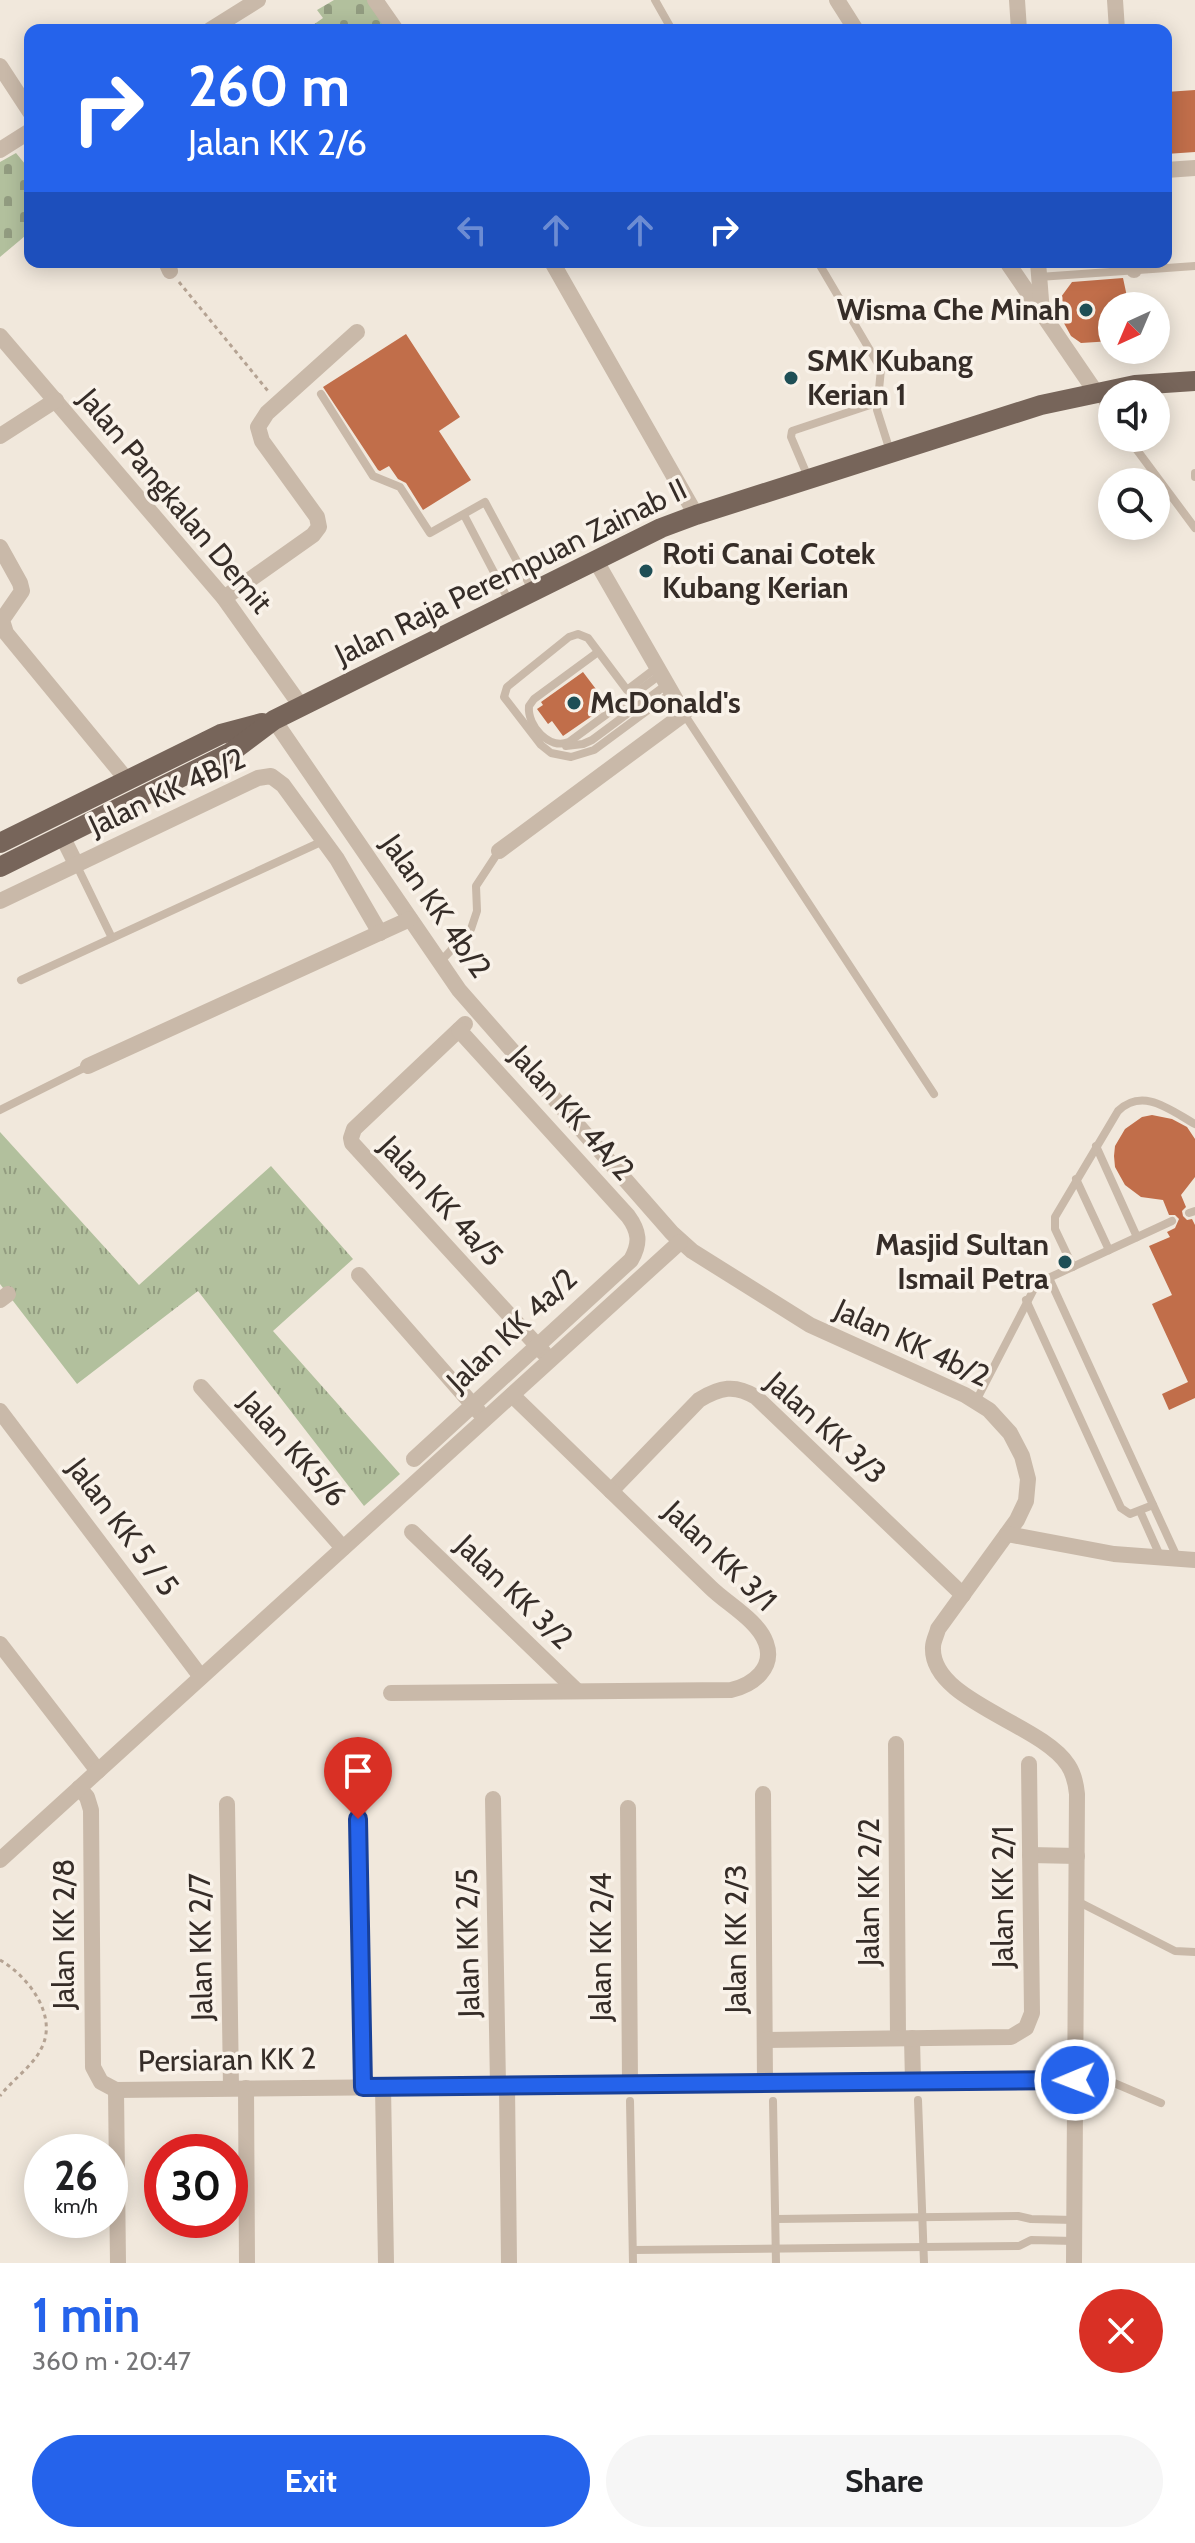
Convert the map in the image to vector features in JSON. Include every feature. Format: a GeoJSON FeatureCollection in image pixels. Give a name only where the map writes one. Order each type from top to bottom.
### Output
{"type":"FeatureCollection","features":[{"type":"Feature","properties":{"kind":"main road","name":"Jalan Raja Perempuan Zainab II"},"geometry":{"type":"LineString","coordinates":[[4,851],[62,836],[230,753],[274,720],[301,706],[661,528],[1041,405],[1095,391],[1195,381]]}},
{"type":"Feature","properties":{"kind":"main road","name":"Jalan Raja Perempuan Zainab II"},"geometry":{"type":"LineString","coordinates":[[4,851],[127,780],[221,734],[274,720]]}},
{"type":"Feature","properties":{"kind":"street"},"geometry":{"type":"LineString","coordinates":[[220,24],[258,0]]}},
{"type":"Feature","properties":{"kind":"street"},"geometry":{"type":"LineString","coordinates":[[375,0],[392,24]]}},
{"type":"Feature","properties":{"kind":"street"},"geometry":{"type":"LineString","coordinates":[[837,0],[852,24]]}},
{"type":"Feature","properties":{"kind":"street"},"geometry":{"type":"LineString","coordinates":[[1017,0],[1019,24]]}},
{"type":"Feature","properties":{"kind":"street"},"geometry":{"type":"LineString","coordinates":[[1115,0],[1117,24]]}},
{"type":"Feature","properties":{"kind":"street"},"geometry":{"type":"LineString","coordinates":[[0,66],[24,103]]}},
{"type":"Feature","properties":{"kind":"street"},"geometry":{"type":"LineString","coordinates":[[0,150],[24,135]]}},
{"type":"Feature","properties":{"kind":"street"},"geometry":{"type":"LineString","coordinates":[[1172,170],[1195,168]]}},
{"type":"Feature","properties":{"kind":"street"},"geometry":{"type":"LineString","coordinates":[[555,268],[696,515]]}},
{"type":"Feature","properties":{"kind":"street"},"geometry":{"type":"LineString","coordinates":[[1011,268],[1095,391]]}},
{"type":"Feature","properties":{"kind":"street"},"geometry":{"type":"LineString","coordinates":[[1039,269],[1043,314]]}},
{"type":"Feature","properties":{"kind":"street"},"geometry":{"type":"LineString","coordinates":[[224,598],[313,535],[319,527],[317,517],[259,434],[261,420],[357,332]]}},
{"type":"Feature","properties":{"kind":"street","name":"Jalan Pangkalan Demit"},"geometry":{"type":"LineString","coordinates":[[0,336],[224,598],[301,706]]}},
{"type":"Feature","properties":{"kind":"street"},"geometry":{"type":"LineString","coordinates":[[0,436],[56,400]]}},
{"type":"Feature","properties":{"kind":"street","name":"Jalan KK 4B/2"},"geometry":{"type":"LineString","coordinates":[[0,547],[22,591],[2,620],[6,633],[127,780]]}},
{"type":"Feature","properties":{"kind":"street"},"geometry":{"type":"LineString","coordinates":[[499,851],[684,714],[596,561]]}},
{"type":"Feature","properties":{"kind":"street","name":"Jalan KK 4b/2"},"geometry":{"type":"LineString","coordinates":[[274,720],[477,1012],[676,1238],[810,1325],[989,1410],[1010,1433],[1022,1456],[1028,1479],[1026,1501],[1007,1534],[938,1629],[933,1646],[935,1664],[946,1680],[959,1691],[1044,1741],[1068,1765],[1075,1780],[1074,2263]]}},
{"type":"Feature","properties":{"kind":"street","name":"Jalan KK 4B/2"},"geometry":{"type":"LineString","coordinates":[[0,901],[264,776],[277,779],[283,785],[337,859],[380,933]]}},
{"type":"Feature","properties":{"kind":"street"},"geometry":{"type":"LineString","coordinates":[[62,836],[76,864]]}},
{"type":"Feature","properties":{"kind":"street"},"geometry":{"type":"LineString","coordinates":[[88,1066],[410,919]]}},
{"type":"Feature","properties":{"kind":"street","name":"Jalan KK 4a/5"},"geometry":{"type":"LineString","coordinates":[[477,1012],[354,1129],[352,1143],[550,1360]]}},
{"type":"Feature","properties":{"kind":"street","name":"Jalan KK 4A/2"},"geometry":{"type":"LineString","coordinates":[[459,1030],[628,1216],[639,1237]]}},
{"type":"Feature","properties":{"kind":"street"},"geometry":{"type":"LineString","coordinates":[[639,1237],[676,1238]]}},
{"type":"Feature","properties":{"kind":"street","name":"Jalan KK 4a/2"},"geometry":{"type":"LineString","coordinates":[[414,1459],[631,1260],[639,1237]]}},
{"type":"Feature","properties":{"kind":"street"},"geometry":{"type":"LineString","coordinates":[[0,1860],[486,1419],[676,1238]]}},
{"type":"Feature","properties":{"kind":"street"},"geometry":{"type":"LineString","coordinates":[[359,1275],[486,1419]]}},
{"type":"Feature","properties":{"kind":"street","name":"Jalan KK5/6"},"geometry":{"type":"LineString","coordinates":[[201,1387],[343,1548]]}},
{"type":"Feature","properties":{"kind":"street","name":"Jalan KK 3/3"},"geometry":{"type":"LineString","coordinates":[[611,1491],[699,1400],[713,1391],[728,1387],[743,1389],[756,1397],[963,1595]]}},
{"type":"Feature","properties":{"kind":"street","name":"Jalan KK 3/1"},"geometry":{"type":"LineString","coordinates":[[391,1693],[731,1690],[745,1687],[758,1678],[766,1666],[768,1653],[758,1629],[720,1597],[512,1395]]}},
{"type":"Feature","properties":{"kind":"street","name":"Jalan KK 5 / 5"},"geometry":{"type":"LineString","coordinates":[[0,1411],[201,1677]]}},
{"type":"Feature","properties":{"kind":"street","name":"Jalan KK 3/2"},"geometry":{"type":"LineString","coordinates":[[412,1532],[577,1691]]}},
{"type":"Feature","properties":{"kind":"street"},"geometry":{"type":"LineString","coordinates":[[1007,1534],[1114,1554],[1195,1560]]}},
{"type":"Feature","properties":{"kind":"street"},"geometry":{"type":"LineString","coordinates":[[0,1644],[98,1771]]}},
{"type":"Feature","properties":{"kind":"street","name":"Jalan KK 2/2"},"geometry":{"type":"LineString","coordinates":[[896,1744],[905,2038],[913,2082]]}},
{"type":"Feature","properties":{"kind":"street","name":"Jalan KK 2/1"},"geometry":{"type":"LineString","coordinates":[[905,2038],[1011,2037],[1026,2028],[1032,2013],[1029,1764]]}},
{"type":"Feature","properties":{"kind":"street","name":"Jalan KK 2/8"},"geometry":{"type":"LineString","coordinates":[[79,1788],[87,1797],[91,1810],[93,2067],[101,2082]]}},
{"type":"Feature","properties":{"kind":"street"},"geometry":{"type":"LineString","coordinates":[[358,1789],[363,2087]]}},
{"type":"Feature","properties":{"kind":"street","name":"Jalan KK 2/3"},"geometry":{"type":"LineString","coordinates":[[763,1794],[765,2083]]}},
{"type":"Feature","properties":{"kind":"street","name":"Jalan KK 2/5"},"geometry":{"type":"LineString","coordinates":[[493,1799],[509,2263]]}},
{"type":"Feature","properties":{"kind":"street","name":"Jalan KK 2/7"},"geometry":{"type":"LineString","coordinates":[[227,1804],[247,2263]]}},
{"type":"Feature","properties":{"kind":"street","name":"Jalan KK 2/4"},"geometry":{"type":"LineString","coordinates":[[628,1808],[630,2093]]}},
{"type":"Feature","properties":{"kind":"street"},"geometry":{"type":"LineString","coordinates":[[1030,1855],[1077,1856]]}},
{"type":"Feature","properties":{"kind":"street"},"geometry":{"type":"LineString","coordinates":[[765,2040],[905,2038]]}},
{"type":"Feature","properties":{"kind":"street","name":"Persiaran KK 2"},"geometry":{"type":"LineString","coordinates":[[101,2082],[116,2090],[503,2086],[630,2093],[765,2083],[1075,2080]]}},
{"type":"Feature","properties":{"kind":"street"},"geometry":{"type":"LineString","coordinates":[[383,2087],[386,2263]]}},
{"type":"Feature","properties":{"kind":"street"},"geometry":{"type":"LineString","coordinates":[[116,2090],[118,2263]]}},
{"type":"Feature","properties":{"kind":"lane"},"geometry":{"type":"LineString","coordinates":[[655,0],[669,24]]}},
{"type":"Feature","properties":{"kind":"lane"},"geometry":{"type":"LineString","coordinates":[[1172,266],[1195,266]]}},
{"type":"Feature","properties":{"kind":"lane"},"geometry":{"type":"LineString","coordinates":[[822,268],[881,369],[876,403],[890,452]]}},
{"type":"Feature","properties":{"kind":"lane"},"geometry":{"type":"LineString","coordinates":[[1039,269],[1071,268]]}},
{"type":"Feature","properties":{"kind":"lane"},"geometry":{"type":"LineString","coordinates":[[1095,391],[1098,395]]}},
{"type":"Feature","properties":{"kind":"lane"},"geometry":{"type":"LineString","coordinates":[[321,394],[373,476],[400,487],[430,533],[485,502],[533,591]]}},
{"type":"Feature","properties":{"kind":"lane"},"geometry":{"type":"LineString","coordinates":[[808,478],[791,437],[792,431],[876,403]]}},
{"type":"Feature","properties":{"kind":"lane"},"geometry":{"type":"LineString","coordinates":[[1138,452],[1195,528]]}},
{"type":"Feature","properties":{"kind":"lane"},"geometry":{"type":"LineString","coordinates":[[464,515],[510,603]]}},
{"type":"Feature","properties":{"kind":"lane"},"geometry":{"type":"LineString","coordinates":[[641,709],[583,635],[574,635],[507,687],[504,697],[541,745],[561,756],[583,755],[594,750],[641,709],[663,680]]}},
{"type":"Feature","properties":{"kind":"lane"},"geometry":{"type":"LineString","coordinates":[[598,652],[534,699],[529,706],[531,720],[545,738],[556,745],[587,743],[641,709]]}},
{"type":"Feature","properties":{"kind":"lane"},"geometry":{"type":"LineString","coordinates":[[556,745],[569,742],[629,693],[663,680]]}},
{"type":"Feature","properties":{"kind":"lane"},"geometry":{"type":"LineString","coordinates":[[684,714],[934,1094]]}},
{"type":"Feature","properties":{"kind":"lane"},"geometry":{"type":"LineString","coordinates":[[21,980],[323,840]]}},
{"type":"Feature","properties":{"kind":"lane"},"geometry":{"type":"LineString","coordinates":[[440,962],[471,929],[477,911],[476,886],[499,851]]}},
{"type":"Feature","properties":{"kind":"lane"},"geometry":{"type":"LineString","coordinates":[[76,864],[112,938]]}},
{"type":"Feature","properties":{"kind":"lane"},"geometry":{"type":"LineString","coordinates":[[0,1110],[88,1066]]}},
{"type":"Feature","properties":{"kind":"lane"},"geometry":{"type":"LineString","coordinates":[[1073,1267],[1054,1221],[1056,1212],[1118,1111],[1134,1101],[1155,1102],[1195,1124]]}},
{"type":"Feature","properties":{"kind":"lane"},"geometry":{"type":"LineString","coordinates":[[1096,1146],[1137,1237]]}},
{"type":"Feature","properties":{"kind":"lane"},"geometry":{"type":"LineString","coordinates":[[1076,1179],[1109,1250]]}},
{"type":"Feature","properties":{"kind":"lane"},"geometry":{"type":"LineString","coordinates":[[975,1402],[1035,1287],[1172,1221]]}},
{"type":"Feature","properties":{"kind":"lane"},"geometry":{"type":"LineString","coordinates":[[1049,1278],[1153,1505],[1169,1558]]}},
{"type":"Feature","properties":{"kind":"lane"},"geometry":{"type":"LineString","coordinates":[[1026,1300],[1121,1508],[1130,1514],[1153,1505]]}},
{"type":"Feature","properties":{"kind":"lane"},"geometry":{"type":"LineString","coordinates":[[1140,1511],[1169,1558]]}},
{"type":"Feature","properties":{"kind":"lane"},"geometry":{"type":"LineString","coordinates":[[1077,1901],[1175,1951],[1195,1952]]}},
{"type":"Feature","properties":{"kind":"lane"},"geometry":{"type":"LineString","coordinates":[[1075,2080],[1107,2080],[1161,2103]]}},
{"type":"Feature","properties":{"kind":"lane"},"geometry":{"type":"LineString","coordinates":[[630,2093],[633,2263]]}},
{"type":"Feature","properties":{"kind":"lane"},"geometry":{"type":"LineString","coordinates":[[918,2100],[924,2263]]}},
{"type":"Feature","properties":{"kind":"lane"},"geometry":{"type":"LineString","coordinates":[[773,2101],[776,2263]]}},
{"type":"Feature","properties":{"kind":"lane"},"geometry":{"type":"LineString","coordinates":[[776,2219],[1018,2216],[1074,2220]]}},
{"type":"Feature","properties":{"kind":"lane"},"geometry":{"type":"LineString","coordinates":[[1031,2219],[1031,2240]]}},
{"type":"Feature","properties":{"kind":"lane"},"geometry":{"type":"LineString","coordinates":[[633,2250],[1019,2246],[1031,2240],[1074,2241]]}},
{"type":"Feature","properties":{"kind":"path"},"geometry":{"type":"LineString","coordinates":[[170,268],[278,403]]}},
{"type":"Feature","properties":{"kind":"path"},"geometry":{"type":"LineString","coordinates":[[0,1960],[29,1984],[42,2006],[46,2026],[42,2047],[0,2096]]}},
{"type":"Feature","properties":{"kind":"green space"},"geometry":{"type":"Polygon","coordinates":[[[334,0],[371,0],[389,24],[314,24],[323,18],[317,10],[334,0]]]}},
{"type":"Feature","properties":{"kind":"green space"},"geometry":{"type":"Polygon","coordinates":[[[16,153],[24,163],[24,237],[0,257],[0,162],[16,153]]]}},
{"type":"Feature","properties":{"kind":"green space"},"geometry":{"type":"Polygon","coordinates":[[[0,1132],[139,1285],[271,1166],[353,1259],[273,1331],[400,1474],[364,1506],[198,1291],[77,1384],[0,1284],[0,1132]]]}},
{"type":"Feature","properties":{"kind":"building"},"geometry":{"type":"Polygon","coordinates":[[[1195,90],[1195,152],[1172,154],[1172,92],[1195,90]]]}},
{"type":"Feature","properties":{"kind":"building","name":"Wisma Che Minah"},"geometry":{"type":"Polygon","coordinates":[[[1123,278],[1126,292],[1098,292],[1098,342],[1081,343],[1071,336],[1059,314],[1061,297],[1072,282],[1123,278]]]}},
{"type":"Feature","properties":{"kind":"building"},"geometry":{"type":"Polygon","coordinates":[[[406,334],[460,417],[439,431],[471,480],[423,510],[406,483],[398,479],[389,466],[378,470],[323,387],[406,334]]]}},
{"type":"Feature","properties":{"kind":"building","name":"McDonald's"},"geometry":{"type":"Polygon","coordinates":[[[583,672],[608,705],[563,736],[552,721],[548,724],[537,709],[543,705],[541,702],[583,672]]]}},
{"type":"Feature","properties":{"kind":"building"},"geometry":{"type":"Polygon","coordinates":[[[1152,1115],[1172,1119],[1187,1127],[1195,1139],[1195,1177],[1181,1195],[1186,1207],[1182,1211],[1183,1216],[1187,1220],[1192,1219],[1195,1225],[1195,1398],[1169,1410],[1162,1394],[1188,1382],[1152,1304],[1172,1295],[1149,1246],[1170,1237],[1167,1232],[1175,1228],[1179,1219],[1169,1215],[1163,1200],[1141,1197],[1125,1185],[1115,1167],[1114,1156],[1115,1146],[1125,1129],[1142,1117],[1152,1115]]]}},
{"type":"Feature","properties":{"kind":"place","name":"Wisma Che Minah"},"geometry":{"type":"Point","coordinates":[1086,310]}},
{"type":"Feature","properties":{"kind":"place","name":"SMK Kubang Kerian 1"},"geometry":{"type":"Point","coordinates":[791,378]}},
{"type":"Feature","properties":{"kind":"place","name":"Roti Canai Cotek Kubang Kerian"},"geometry":{"type":"Point","coordinates":[646,571]}},
{"type":"Feature","properties":{"kind":"place","name":"McDonald's"},"geometry":{"type":"Point","coordinates":[574,703]}},
{"type":"Feature","properties":{"kind":"place","name":"Masjid Sultan Ismail Petra"},"geometry":{"type":"Point","coordinates":[1065,1262]}},
{"type":"Feature","properties":{"kind":"route"},"geometry":{"type":"LineString","coordinates":[[358,1819],[363,2087],[1075,2080]]}}]}
